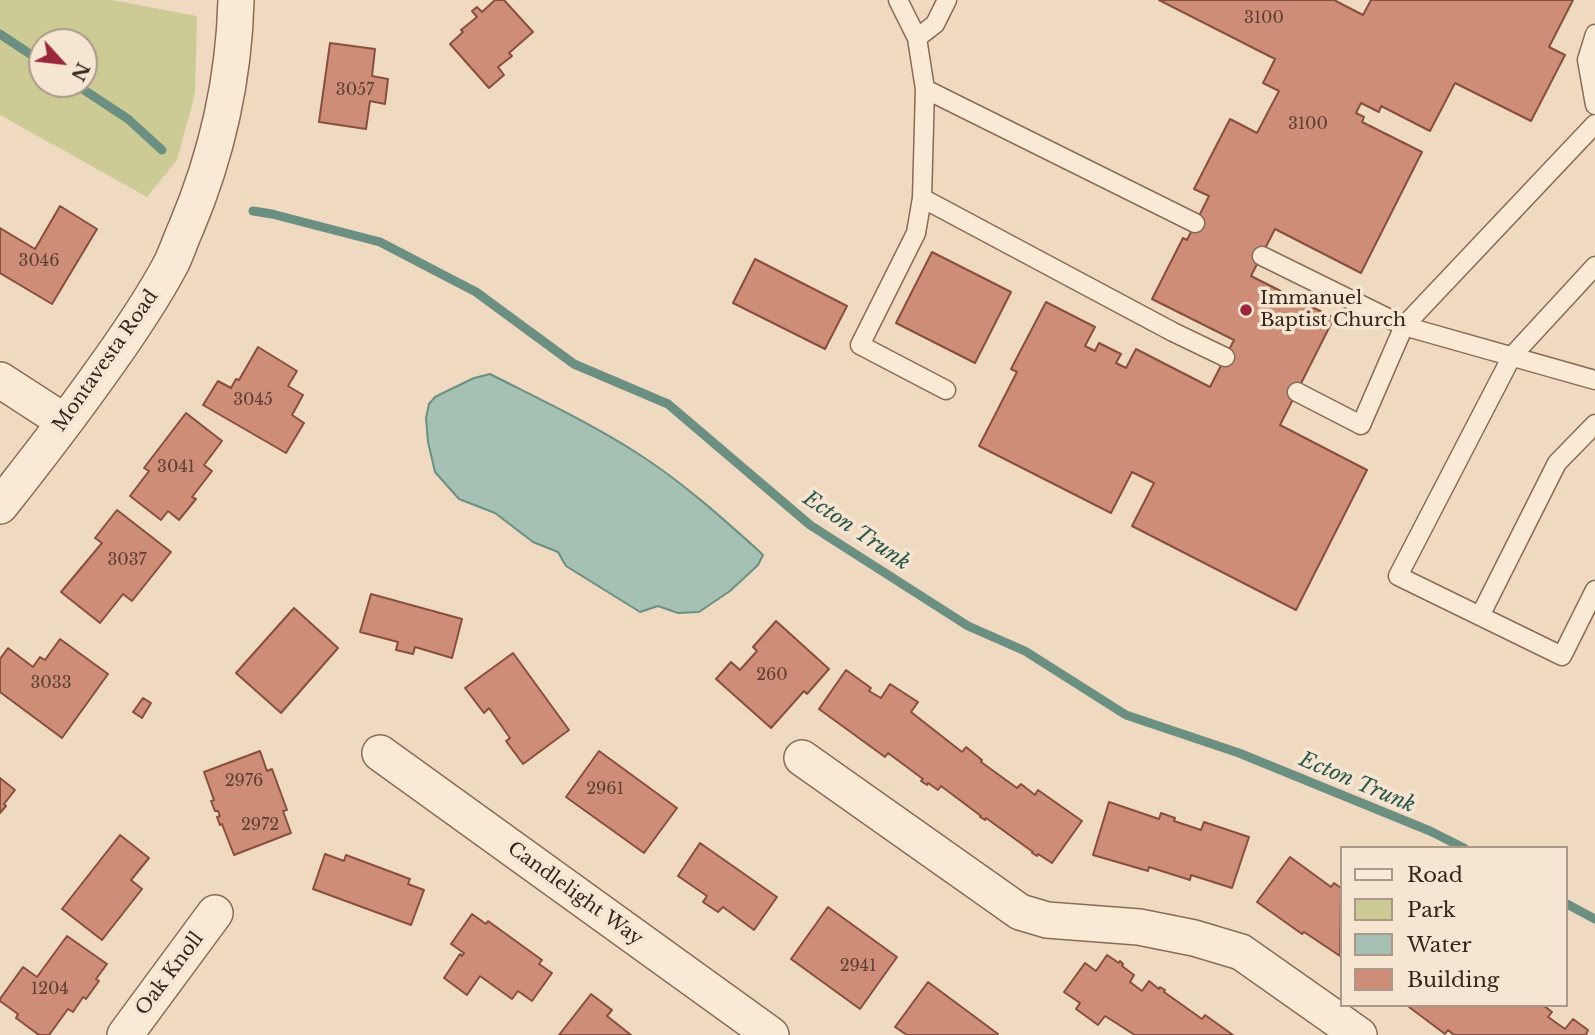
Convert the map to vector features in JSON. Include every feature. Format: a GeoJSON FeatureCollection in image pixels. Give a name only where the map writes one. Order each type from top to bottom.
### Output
{"type":"FeatureCollection","features":[{"type":"Feature","properties":{"kind":"street","name":"Montavesta Road"},"geometry":{"type":"LineString","coordinates":[[0,506],[137,323],[172,261],[200,195],[219,133],[230,81],[236,0]]}},
{"type":"Feature","properties":{"kind":"street"},"geometry":{"type":"LineString","coordinates":[[0,380],[65,422]]}},
{"type":"Feature","properties":{"kind":"street","name":"Candlelight Way"},"geometry":{"type":"LineString","coordinates":[[380,752],[771,1035]]}},
{"type":"Feature","properties":{"kind":"street"},"geometry":{"type":"LineString","coordinates":[[802,758],[1020,912],[1047,920],[1139,927],[1194,938],[1241,952],[1359,1035]]}},
{"type":"Feature","properties":{"kind":"street","name":"Oak Knoll"},"geometry":{"type":"LineString","coordinates":[[125,1035],[215,914]]}},
{"type":"Feature","properties":{"kind":"lane"},"geometry":{"type":"LineString","coordinates":[[898,0],[917,38],[925,89],[922,198],[916,233],[860,345],[946,390]]}},
{"type":"Feature","properties":{"kind":"lane"},"geometry":{"type":"LineString","coordinates":[[917,38],[935,23],[947,0]]}},
{"type":"Feature","properties":{"kind":"lane"},"geometry":{"type":"LineString","coordinates":[[1595,34],[1587,60],[1595,106]]}},
{"type":"Feature","properties":{"kind":"lane"},"geometry":{"type":"LineString","coordinates":[[925,89],[1195,223]]}},
{"type":"Feature","properties":{"kind":"lane"},"geometry":{"type":"LineString","coordinates":[[1297,392],[1361,425],[1404,326],[1595,124]]}},
{"type":"Feature","properties":{"kind":"lane"},"geometry":{"type":"LineString","coordinates":[[922,198],[1225,357]]}},
{"type":"Feature","properties":{"kind":"lane"},"geometry":{"type":"LineString","coordinates":[[1262,256],[1404,326],[1595,380]]}},
{"type":"Feature","properties":{"kind":"lane"},"geometry":{"type":"LineString","coordinates":[[1595,266],[1511,356],[1398,576],[1562,656],[1595,590]]}},
{"type":"Feature","properties":{"kind":"lane"},"geometry":{"type":"LineString","coordinates":[[1480,616],[1557,463],[1595,424]]}},
{"type":"Feature","properties":{"kind":"green space"},"geometry":{"type":"Polygon","coordinates":[[[0,0],[112,0],[197,16],[195,94],[177,160],[147,197],[0,115],[0,0]]]}},
{"type":"Feature","properties":{"kind":"water"},"geometry":{"type":"Polygon","coordinates":[[[490,374],[583,421],[669,475],[763,555],[758,565],[730,591],[699,612],[678,613],[658,606],[640,612],[566,566],[558,552],[533,542],[495,513],[459,499],[435,472],[428,442],[426,418],[429,404],[435,397],[447,391],[474,378],[490,374]]]}},
{"type":"Feature","properties":{"kind":"building"},"geometry":{"type":"Polygon","coordinates":[[[495,0],[504,0],[533,32],[509,53],[512,56],[498,67],[504,75],[489,88],[450,44],[463,32],[461,30],[477,17],[472,11],[477,7],[482,12],[495,0]]]}},
{"type":"Feature","properties":{"kind":"building","name":"Immanuel Baptist Church"},"geometry":{"type":"Polygon","coordinates":[[[1159,0],[1334,0],[1363,15],[1371,0],[1573,0],[1549,47],[1565,55],[1531,121],[1455,83],[1430,131],[1381,106],[1379,112],[1361,103],[1356,113],[1364,117],[1362,122],[1422,152],[1361,273],[1275,229],[1251,276],[1334,318],[1280,425],[1367,470],[1296,610],[1132,526],[1154,483],[1132,472],[1111,513],[979,446],[1017,372],[1011,369],[1046,302],[1095,327],[1085,346],[1095,351],[1099,343],[1121,354],[1116,363],[1126,368],[1136,349],[1210,387],[1234,340],[1152,299],[1183,238],[1187,240],[1209,196],[1194,189],[1230,119],[1257,133],[1279,91],[1263,83],[1275,59],[1159,0]]]}},
{"type":"Feature","properties":{"kind":"building"},"geometry":{"type":"Polygon","coordinates":[[[330,43],[375,49],[372,76],[388,79],[385,104],[370,101],[366,129],[319,122],[330,43]]]}},
{"type":"Feature","properties":{"kind":"building"},"geometry":{"type":"Polygon","coordinates":[[[60,206],[97,229],[52,304],[0,273],[0,228],[35,249],[60,206]]]}},
{"type":"Feature","properties":{"kind":"building"},"geometry":{"type":"Polygon","coordinates":[[[932,252],[1011,292],[975,363],[896,323],[932,252]]]}},
{"type":"Feature","properties":{"kind":"building"},"geometry":{"type":"Polygon","coordinates":[[[755,259],[847,306],[825,349],[733,303],[755,259]]]}},
{"type":"Feature","properties":{"kind":"building"},"geometry":{"type":"Polygon","coordinates":[[[258,347],[297,371],[288,386],[303,395],[292,415],[304,423],[286,453],[203,405],[218,381],[231,388],[236,379],[239,380],[258,347]]]}},
{"type":"Feature","properties":{"kind":"building"},"geometry":{"type":"Polygon","coordinates":[[[186,413],[222,441],[204,465],[212,471],[192,497],[196,499],[179,520],[168,511],[161,520],[130,496],[149,471],[144,468],[186,413]]]}},
{"type":"Feature","properties":{"kind":"building"},"geometry":{"type":"Polygon","coordinates":[[[117,510],[171,552],[132,601],[123,594],[100,623],[61,592],[102,543],[95,538],[117,510]]]}},
{"type":"Feature","properties":{"kind":"building"},"geometry":{"type":"Polygon","coordinates":[[[371,594],[462,619],[452,658],[415,647],[413,654],[396,650],[398,642],[360,632],[371,594]]]}},
{"type":"Feature","properties":{"kind":"building"},"geometry":{"type":"Polygon","coordinates":[[[294,608],[338,648],[281,713],[236,673],[294,608]]]}},
{"type":"Feature","properties":{"kind":"building"},"geometry":{"type":"Polygon","coordinates":[[[776,621],[829,669],[807,694],[804,691],[771,728],[716,679],[731,662],[740,670],[757,651],[753,647],[776,621]]]}},
{"type":"Feature","properties":{"kind":"building"},"geometry":{"type":"Polygon","coordinates":[[[60,639],[108,674],[62,738],[0,692],[0,659],[8,648],[33,667],[40,657],[45,660],[60,639]]]}},
{"type":"Feature","properties":{"kind":"building"},"geometry":{"type":"Polygon","coordinates":[[[513,653],[569,730],[523,764],[506,741],[510,738],[489,708],[484,713],[465,688],[513,653]]]}},
{"type":"Feature","properties":{"kind":"building"},"geometry":{"type":"Polygon","coordinates":[[[846,670],[881,698],[890,684],[918,702],[911,712],[962,752],[966,747],[982,760],[981,762],[1017,788],[1021,784],[1035,795],[1038,790],[1082,821],[1052,863],[1032,853],[986,818],[985,820],[980,817],[941,786],[938,790],[928,783],[927,785],[921,781],[923,779],[888,753],[885,757],[819,709],[846,670]]]}},
{"type":"Feature","properties":{"kind":"building"},"geometry":{"type":"Polygon","coordinates":[[[143,698],[151,703],[142,718],[133,712],[143,698]]]}},
{"type":"Feature","properties":{"kind":"building"},"geometry":{"type":"Polygon","coordinates":[[[260,751],[267,771],[272,769],[287,810],[283,811],[291,833],[234,855],[217,817],[220,816],[218,811],[215,811],[211,801],[214,800],[204,772],[260,751]]]}},
{"type":"Feature","properties":{"kind":"building"},"geometry":{"type":"Polygon","coordinates":[[[599,751],[677,808],[644,853],[566,797],[599,751]]]}},
{"type":"Feature","properties":{"kind":"building"},"geometry":{"type":"Polygon","coordinates":[[[0,778],[15,790],[0,813],[0,778]]]}},
{"type":"Feature","properties":{"kind":"building"},"geometry":{"type":"Polygon","coordinates":[[[1109,802],[1159,819],[1161,813],[1175,818],[1174,821],[1201,830],[1204,822],[1249,837],[1232,888],[1191,875],[1190,880],[1149,867],[1148,871],[1093,855],[1109,802]]]}},
{"type":"Feature","properties":{"kind":"building"},"geometry":{"type":"Polygon","coordinates":[[[120,835],[149,858],[131,880],[142,889],[102,940],[62,909],[120,835]]]}},
{"type":"Feature","properties":{"kind":"building"},"geometry":{"type":"Polygon","coordinates":[[[700,843],[777,897],[754,930],[723,907],[718,912],[703,902],[707,896],[678,876],[700,843]]]}},
{"type":"Feature","properties":{"kind":"building"},"geometry":{"type":"Polygon","coordinates":[[[325,854],[344,861],[346,855],[410,879],[408,884],[424,890],[411,925],[313,889],[325,854]]]}},
{"type":"Feature","properties":{"kind":"building"},"geometry":{"type":"Polygon","coordinates":[[[1290,857],[1331,887],[1334,883],[1340,887],[1340,956],[1304,932],[1302,934],[1257,902],[1290,857]]]}},
{"type":"Feature","properties":{"kind":"building"},"geometry":{"type":"Polygon","coordinates":[[[828,907],[897,957],[860,1009],[791,959],[828,907]]]}},
{"type":"Feature","properties":{"kind":"building"},"geometry":{"type":"Polygon","coordinates":[[[472,914],[486,924],[488,921],[542,960],[539,964],[552,973],[532,1001],[518,991],[512,999],[480,976],[467,995],[444,978],[460,954],[462,956],[464,953],[451,944],[472,914]]]}},
{"type":"Feature","properties":{"kind":"building"},"geometry":{"type":"Polygon","coordinates":[[[67,936],[107,964],[86,999],[83,997],[73,1012],[68,1009],[49,1035],[39,1035],[16,1018],[18,1014],[0,999],[23,967],[37,977],[67,936]]]}},
{"type":"Feature","properties":{"kind":"building"},"geometry":{"type":"Polygon","coordinates":[[[1107,955],[1119,963],[1120,961],[1122,966],[1134,975],[1130,982],[1142,991],[1149,981],[1202,1019],[1205,1015],[1233,1035],[1135,1035],[1105,1016],[1098,1025],[1076,1009],[1080,1003],[1064,992],[1085,963],[1096,971],[1107,955]]]}},
{"type":"Feature","properties":{"kind":"building"},"geometry":{"type":"Polygon","coordinates":[[[928,982],[998,1034],[907,1035],[895,1027],[928,982]]]}},
{"type":"Feature","properties":{"kind":"building"},"geometry":{"type":"Polygon","coordinates":[[[591,994],[612,1010],[607,1016],[631,1035],[559,1035],[591,994]]]}},
{"type":"Feature","properties":{"kind":"building"},"geometry":{"type":"Polygon","coordinates":[[[1409,1007],[1546,1007],[1552,1012],[1548,1017],[1565,1029],[1573,1019],[1588,1030],[1586,1035],[1454,1035],[1448,1030],[1445,1034],[1409,1007]]]}},
{"type":"Feature","properties":{"kind":"waterway","name":"Ecton Trunk"},"geometry":{"type":"LineString","coordinates":[[0,34],[28,53]]}},
{"type":"Feature","properties":{"kind":"waterway","name":"Ecton Trunk"},"geometry":{"type":"LineString","coordinates":[[96,98],[128,119],[162,150]]}},
{"type":"Feature","properties":{"kind":"waterway","name":"Ecton Trunk"},"geometry":{"type":"LineString","coordinates":[[253,211],[380,242],[476,292],[574,364],[668,404],[810,525],[968,626],[1025,651],[1126,715],[1239,753],[1430,831],[1460,846]]}},
{"type":"Feature","properties":{"kind":"waterway","name":"Ecton Trunk"},"geometry":{"type":"LineString","coordinates":[[1567,904],[1595,919]]}},
{"type":"Feature","properties":{"kind":"place","name":"Immanuel Baptist Church"},"geometry":{"type":"Point","coordinates":[1246,310]}}]}
